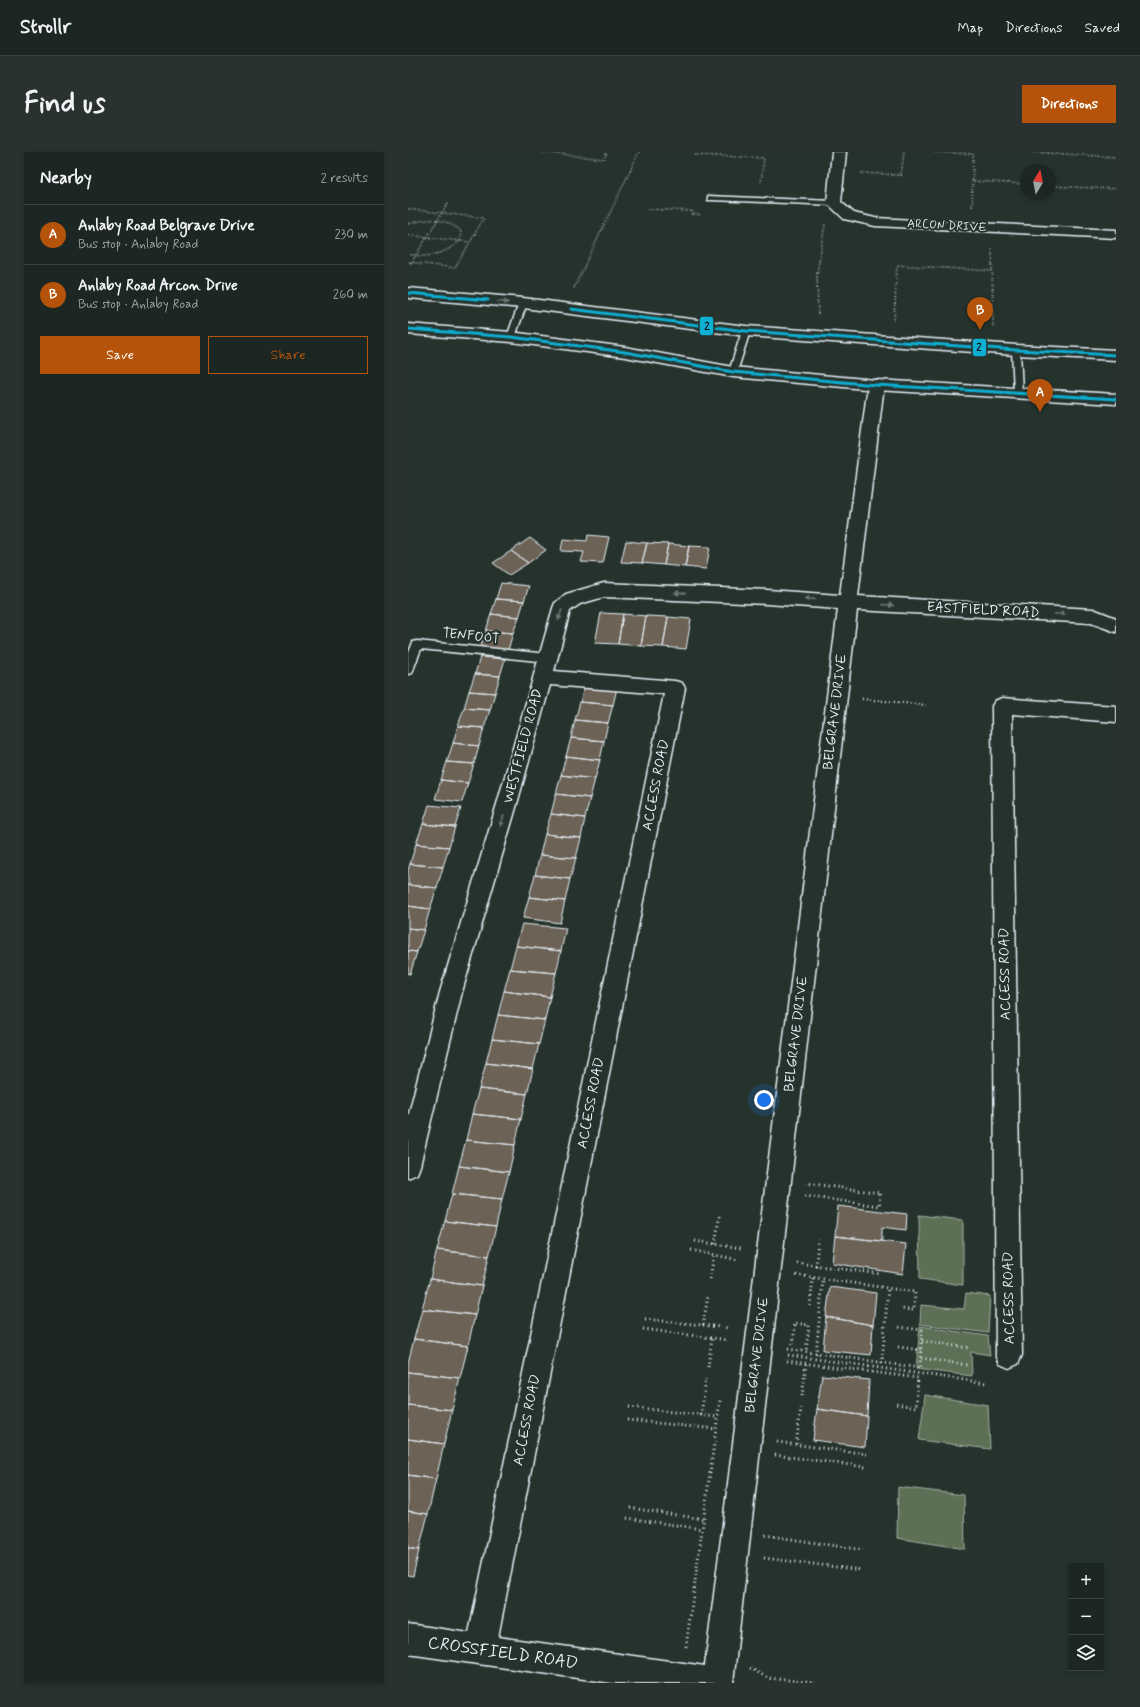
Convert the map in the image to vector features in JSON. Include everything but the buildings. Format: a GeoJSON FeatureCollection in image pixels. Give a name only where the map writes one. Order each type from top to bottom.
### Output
{"type":"FeatureCollection","features":[{"type":"Feature","properties":{"kind":"street"},"geometry":{"type":"LineString","coordinates":[[834,203],[839,152]]}},
{"type":"Feature","properties":{"kind":"street","name":"ARCON DRIVE"},"geometry":{"type":"LineString","coordinates":[[834,203],[849,216],[875,222],[1116,234]]}},
{"type":"Feature","properties":{"kind":"street"},"geometry":{"type":"LineString","coordinates":[[408,293],[523,304],[746,331],[1016,350],[1116,355]]}},
{"type":"Feature","properties":{"kind":"street"},"geometry":{"type":"LineString","coordinates":[[408,329],[511,337],[626,352],[733,372],[876,385],[1018,392],[1116,399]]}},
{"type":"Feature","properties":{"kind":"street","name":"BELGRAVE DRIVE"},"geometry":{"type":"LineString","coordinates":[[718,1683],[876,385]]}},
{"type":"Feature","properties":{"kind":"street","name":"WESTFIELD ROAD"},"geometry":{"type":"LineString","coordinates":[[408,1166],[451,992],[507,804],[562,608],[573,599],[604,590],[767,596],[849,602]]}},
{"type":"Feature","properties":{"kind":"street","name":"EASTFIELD ROAD"},"geometry":{"type":"LineString","coordinates":[[849,602],[1093,616],[1116,625]]}},
{"type":"Feature","properties":{"kind":"street","name":"ACCESS ROAD"},"geometry":{"type":"LineString","coordinates":[[480,1649],[675,688],[545,667]]}},
{"type":"Feature","properties":{"kind":"street","name":"ACCESS ROAD"},"geometry":{"type":"LineString","coordinates":[[1009,1355],[1002,706],[1116,714]]}},
{"type":"Feature","properties":{"kind":"street","name":"CROSSFIELD ROAD"},"geometry":{"type":"LineString","coordinates":[[408,1640],[718,1683]]}},
{"type":"Feature","properties":{"kind":"lane"},"geometry":{"type":"LineString","coordinates":[[711,198],[834,203]]}},
{"type":"Feature","properties":{"kind":"lane"},"geometry":{"type":"LineString","coordinates":[[511,337],[523,304]]}},
{"type":"Feature","properties":{"kind":"lane"},"geometry":{"type":"LineString","coordinates":[[733,372],[746,331]]}},
{"type":"Feature","properties":{"kind":"lane"},"geometry":{"type":"LineString","coordinates":[[1016,350],[1018,392]]}},
{"type":"Feature","properties":{"kind":"lane","name":"TENFOOT"},"geometry":{"type":"LineString","coordinates":[[408,670],[417,645],[545,667]]}},
{"type":"Feature","properties":{"kind":"path"},"geometry":{"type":"LineString","coordinates":[[542,152],[604,159],[608,152]]}},
{"type":"Feature","properties":{"kind":"path"},"geometry":{"type":"LineString","coordinates":[[573,289],[639,152]]}},
{"type":"Feature","properties":{"kind":"path"},"geometry":{"type":"LineString","coordinates":[[837,171],[901,175],[904,152]]}},
{"type":"Feature","properties":{"kind":"path"},"geometry":{"type":"LineString","coordinates":[[933,152],[973,153],[971,227]]}},
{"type":"Feature","properties":{"kind":"path"},"geometry":{"type":"LineString","coordinates":[[1031,152],[1116,157]]}},
{"type":"Feature","properties":{"kind":"path"},"geometry":{"type":"LineString","coordinates":[[695,155],[764,158],[760,184]]}},
{"type":"Feature","properties":{"kind":"path"},"geometry":{"type":"LineString","coordinates":[[972,182],[1020,184]]}},
{"type":"Feature","properties":{"kind":"path"},"geometry":{"type":"LineString","coordinates":[[1056,186],[1116,189]]}},
{"type":"Feature","properties":{"kind":"path"},"geometry":{"type":"LineString","coordinates":[[411,263],[448,203]]}},
{"type":"Feature","properties":{"kind":"path"},"geometry":{"type":"LineString","coordinates":[[408,209],[484,218],[456,268],[408,262]]}},
{"type":"Feature","properties":{"kind":"path"},"geometry":{"type":"LineString","coordinates":[[408,224],[421,219],[438,219],[453,223],[461,231],[460,241],[449,250],[433,256],[415,256],[408,254]]}},
{"type":"Feature","properties":{"kind":"path"},"geometry":{"type":"LineString","coordinates":[[818,316],[817,274],[825,221]]}},
{"type":"Feature","properties":{"kind":"path"},"geometry":{"type":"LineString","coordinates":[[992,228],[993,348]]}},
{"type":"Feature","properties":{"kind":"path"},"geometry":{"type":"LineString","coordinates":[[408,235],[470,242]]}},
{"type":"Feature","properties":{"kind":"path"},"geometry":{"type":"LineString","coordinates":[[894,328],[896,265],[992,271]]}},
{"type":"Feature","properties":{"kind":"path"},"geometry":{"type":"LineString","coordinates":[[861,699],[926,705]]}},
{"type":"Feature","properties":{"kind":"path"},"geometry":{"type":"LineString","coordinates":[[802,1196],[879,1206],[880,1193],[804,1182]]}},
{"type":"Feature","properties":{"kind":"path"},"geometry":{"type":"LineString","coordinates":[[715,1244],[720,1212]]}},
{"type":"Feature","properties":{"kind":"path"},"geometry":{"type":"LineString","coordinates":[[816,1266],[818,1239]]}},
{"type":"Feature","properties":{"kind":"path"},"geometry":{"type":"LineString","coordinates":[[695,1241],[741,1248]]}},
{"type":"Feature","properties":{"kind":"path"},"geometry":{"type":"LineString","coordinates":[[691,1250],[740,1260]]}},
{"type":"Feature","properties":{"kind":"path"},"geometry":{"type":"LineString","coordinates":[[710,1279],[714,1255]]}},
{"type":"Feature","properties":{"kind":"path"},"geometry":{"type":"LineString","coordinates":[[794,1263],[881,1274]]}},
{"type":"Feature","properties":{"kind":"path"},"geometry":{"type":"LineString","coordinates":[[792,1275],[914,1292],[914,1310],[901,1309]]}},
{"type":"Feature","properties":{"kind":"path"},"geometry":{"type":"LineString","coordinates":[[810,1306],[814,1278]]}},
{"type":"Feature","properties":{"kind":"path"},"geometry":{"type":"LineString","coordinates":[[816,1354],[823,1279]]}},
{"type":"Feature","properties":{"kind":"path"},"geometry":{"type":"LineString","coordinates":[[882,1363],[888,1288]]}},
{"type":"Feature","properties":{"kind":"path"},"geometry":{"type":"LineString","coordinates":[[703,1325],[708,1296]]}},
{"type":"Feature","properties":{"kind":"path"},"geometry":{"type":"LineString","coordinates":[[645,1319],[730,1328]]}},
{"type":"Feature","properties":{"kind":"path"},"geometry":{"type":"LineString","coordinates":[[793,1344],[795,1323],[809,1325],[806,1352]]}},
{"type":"Feature","properties":{"kind":"path"},"geometry":{"type":"LineString","coordinates":[[783,1346],[789,1350],[920,1368],[922,1330],[898,1327]]}},
{"type":"Feature","properties":{"kind":"path"},"geometry":{"type":"LineString","coordinates":[[642,1329],[728,1340]]}},
{"type":"Feature","properties":{"kind":"path"},"geometry":{"type":"LineString","coordinates":[[708,1367],[712,1338]]}},
{"type":"Feature","properties":{"kind":"path"},"geometry":{"type":"LineString","coordinates":[[922,1341],[969,1348]]}},
{"type":"Feature","properties":{"kind":"path"},"geometry":{"type":"LineString","coordinates":[[898,1347],[921,1350]]}},
{"type":"Feature","properties":{"kind":"path"},"geometry":{"type":"LineString","coordinates":[[783,1354],[986,1383]]}},
{"type":"Feature","properties":{"kind":"path"},"geometry":{"type":"LineString","coordinates":[[921,1358],[967,1365]]}},
{"type":"Feature","properties":{"kind":"path"},"geometry":{"type":"LineString","coordinates":[[781,1360],[918,1378],[916,1407],[895,1404]]}},
{"type":"Feature","properties":{"kind":"path"},"geometry":{"type":"LineString","coordinates":[[802,1396],[806,1364]]}},
{"type":"Feature","properties":{"kind":"path"},"geometry":{"type":"LineString","coordinates":[[701,1415],[706,1379]]}},
{"type":"Feature","properties":{"kind":"path"},"geometry":{"type":"LineString","coordinates":[[629,1407],[718,1417]]}},
{"type":"Feature","properties":{"kind":"path"},"geometry":{"type":"LineString","coordinates":[[796,1444],[801,1408]]}},
{"type":"Feature","properties":{"kind":"path"},"geometry":{"type":"LineString","coordinates":[[627,1420],[716,1429]]}},
{"type":"Feature","properties":{"kind":"path"},"geometry":{"type":"LineString","coordinates":[[772,1441],[867,1454]]}},
{"type":"Feature","properties":{"kind":"path"},"geometry":{"type":"LineString","coordinates":[[771,1454],[866,1467]]}},
{"type":"Feature","properties":{"kind":"path"},"geometry":{"type":"LineString","coordinates":[[630,1508],[703,1519]]}},
{"type":"Feature","properties":{"kind":"path"},"geometry":{"type":"LineString","coordinates":[[628,1518],[702,1529]]}},
{"type":"Feature","properties":{"kind":"path"},"geometry":{"type":"LineString","coordinates":[[761,1535],[863,1550]]}},
{"type":"Feature","properties":{"kind":"path"},"geometry":{"type":"LineString","coordinates":[[758,1557],[860,1570]]}},
{"type":"Feature","properties":{"kind":"path"},"geometry":{"type":"LineString","coordinates":[[748,1661],[750,1668],[768,1678],[815,1683]]}},
{"type":"Feature","properties":{"kind":"green space"},"geometry":{"type":"Polygon","coordinates":[[[919,1215],[963,1220],[963,1285],[920,1279],[919,1215]]]}},
{"type":"Feature","properties":{"kind":"green space"},"geometry":{"type":"Polygon","coordinates":[[[966,1293],[990,1296],[988,1333],[920,1324],[921,1305],[964,1309],[966,1293]]]}},
{"type":"Feature","properties":{"kind":"green space"},"geometry":{"type":"Polygon","coordinates":[[[920,1326],[988,1336],[990,1355],[971,1352],[972,1376],[916,1369],[920,1326]]]}},
{"type":"Feature","properties":{"kind":"green space"},"geometry":{"type":"Polygon","coordinates":[[[925,1395],[988,1405],[990,1449],[919,1440],[925,1395]]]}},
{"type":"Feature","properties":{"kind":"green space"},"geometry":{"type":"Polygon","coordinates":[[[898,1487],[964,1495],[965,1549],[897,1538],[898,1487]]]}},
{"type":"Feature","properties":{"kind":"transit line","name":"2"},"geometry":{"type":"LineString","coordinates":[[408,293],[488,300]]}},
{"type":"Feature","properties":{"kind":"transit line","name":"2"},"geometry":{"type":"LineString","coordinates":[[571,309],[746,331],[1016,350],[1116,355]]}},
{"type":"Feature","properties":{"kind":"transit line","name":"2"},"geometry":{"type":"LineString","coordinates":[[408,329],[511,337],[625,352],[733,372],[876,385],[1116,399]]}},
{"type":"Feature","properties":{"kind":"place","name":"Anlaby Road Arcon Drive"},"geometry":{"type":"Point","coordinates":[980,330]}},
{"type":"Feature","properties":{"kind":"place","name":"Anlaby Road Belgrave Drive"},"geometry":{"type":"Point","coordinates":[1040,412]}}]}
